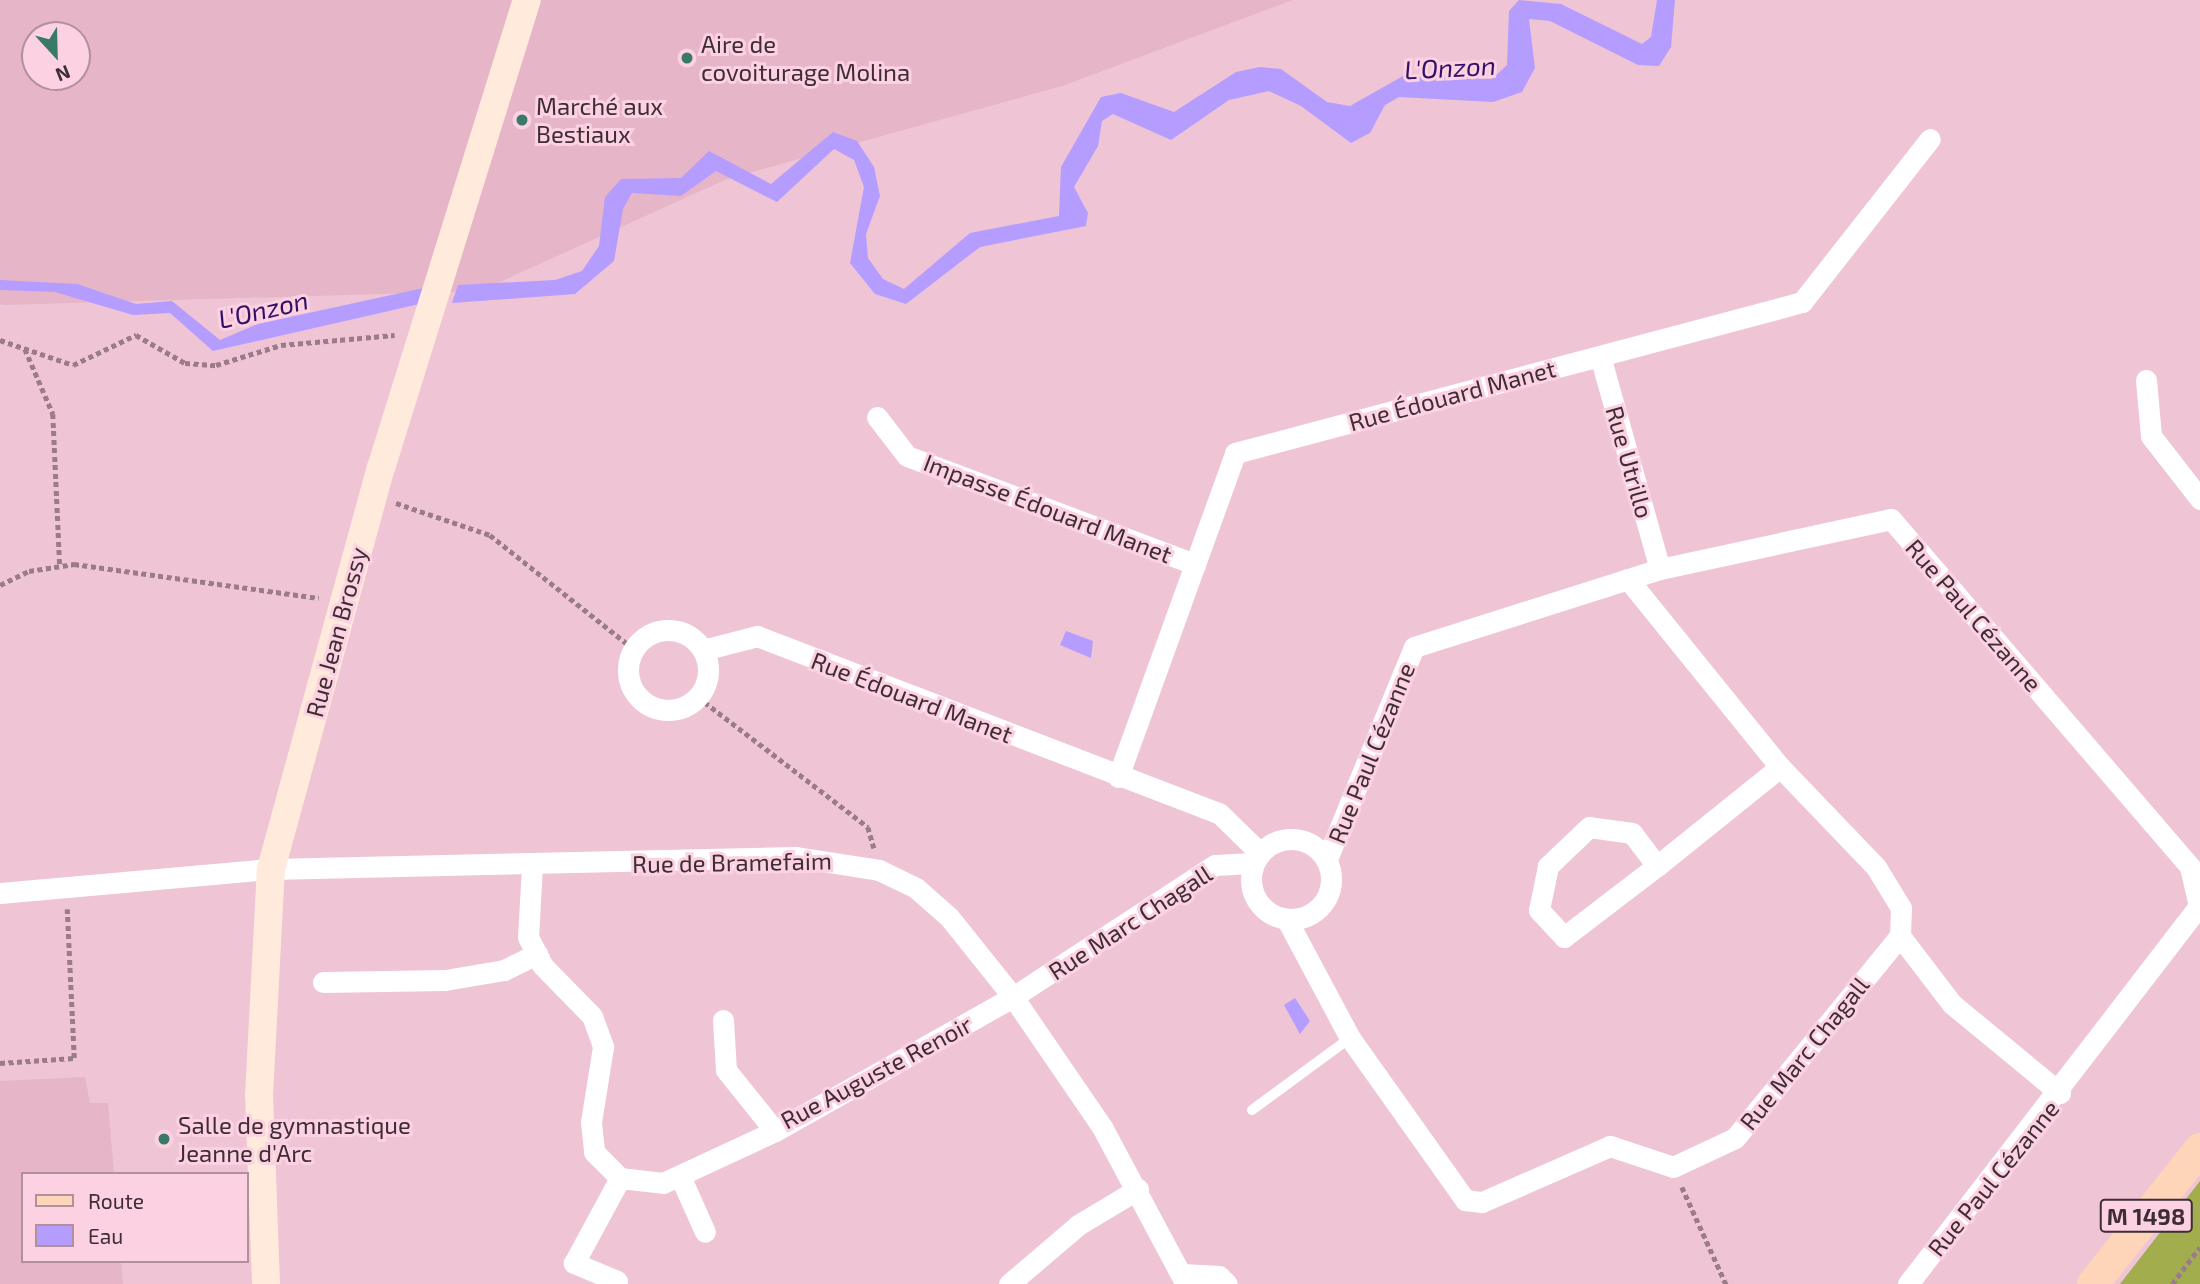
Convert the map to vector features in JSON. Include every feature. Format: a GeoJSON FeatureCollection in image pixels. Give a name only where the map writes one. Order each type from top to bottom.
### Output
{"type":"FeatureCollection","features":[{"type":"Feature","properties":{"kind":"main road","name":"M 1498"},"geometry":{"type":"LineString","coordinates":[[2093,1284],[2200,1149]]}},
{"type":"Feature","properties":{"kind":"street","name":"Rue Jean Brossy"},"geometry":{"type":"LineString","coordinates":[[265,1284],[259,1096],[271,869],[373,495],[527,0]]}},
{"type":"Feature","properties":{"kind":"street","name":"Rue Édouard Manet"},"geometry":{"type":"LineString","coordinates":[[1118,777],[1235,453],[1802,302],[1930,139]]}},
{"type":"Feature","properties":{"kind":"street","name":"Rue Utrillo"},"geometry":{"type":"LineString","coordinates":[[1600,356],[1660,569]]}},
{"type":"Feature","properties":{"kind":"street"},"geometry":{"type":"LineString","coordinates":[[2146,380],[2151,436],[2200,499]]}},
{"type":"Feature","properties":{"kind":"street","name":"Impasse Édouard Manet"},"geometry":{"type":"LineString","coordinates":[[877,416],[908,456],[1195,564]]}},
{"type":"Feature","properties":{"kind":"street","name":"Rue Paul Cézanne"},"geometry":{"type":"LineString","coordinates":[[1327,859],[1414,647],[1660,569],[1891,519],[2190,867],[2199,906],[2060,1093],[1908,1284]]}},
{"type":"Feature","properties":{"kind":"street"},"geometry":{"type":"LineString","coordinates":[[1629,579],[1780,767],[1876,867],[1901,908],[1900,936],[1952,1004],[2060,1093]]}},
{"type":"Feature","properties":{"kind":"street"},"geometry":{"type":"LineString","coordinates":[[669,629],[703,650],[708,674],[698,697],[675,709],[649,705],[631,687],[634,649],[643,638],[669,629]]}},
{"type":"Feature","properties":{"kind":"street","name":"Rue Édouard Manet"},"geometry":{"type":"LineString","coordinates":[[703,650],[757,636],[1118,777],[1219,813],[1256,857]]}},
{"type":"Feature","properties":{"kind":"street"},"geometry":{"type":"LineString","coordinates":[[1657,866],[1632,833],[1589,827],[1548,866],[1539,910],[1564,937],[1657,866],[1780,767]]}},
{"type":"Feature","properties":{"kind":"street"},"geometry":{"type":"LineString","coordinates":[[1282,838],[1307,841],[1327,859],[1332,880],[1325,901],[1309,916],[1287,920],[1264,910],[1250,888],[1256,857],[1282,838]]}},
{"type":"Feature","properties":{"kind":"street","name":"Rue de Bramefaim"},"geometry":{"type":"LineString","coordinates":[[0,893],[271,869],[532,866],[796,857],[879,870],[916,888],[949,916],[1013,997],[1138,1189],[1184,1279]]}},
{"type":"Feature","properties":{"kind":"street","name":"Rue Marc Chagall"},"geometry":{"type":"LineString","coordinates":[[1013,997],[1215,865],[1256,857]]}},
{"type":"Feature","properties":{"kind":"street"},"geometry":{"type":"LineString","coordinates":[[532,866],[528,937],[537,954],[592,1016],[603,1047],[591,1122],[594,1152],[620,1178],[663,1183],[775,1131]]}},
{"type":"Feature","properties":{"kind":"street"},"geometry":{"type":"LineString","coordinates":[[1287,920],[1350,1038],[1465,1200],[1482,1202],[1610,1146],[1673,1167]]}},
{"type":"Feature","properties":{"kind":"street","name":"Rue Marc Chagall"},"geometry":{"type":"LineString","coordinates":[[1673,1167],[1735,1138],[1900,936]]}},
{"type":"Feature","properties":{"kind":"street"},"geometry":{"type":"LineString","coordinates":[[323,982],[444,980],[504,970],[537,954]]}},
{"type":"Feature","properties":{"kind":"street","name":"Rue Auguste Renoir"},"geometry":{"type":"LineString","coordinates":[[723,1020],[726,1070],[775,1131],[1013,997]]}},
{"type":"Feature","properties":{"kind":"street"},"geometry":{"type":"LineString","coordinates":[[680,1176],[705,1232]]}},
{"type":"Feature","properties":{"kind":"street"},"geometry":{"type":"LineString","coordinates":[[617,1281],[574,1263],[620,1178]]}},
{"type":"Feature","properties":{"kind":"street"},"geometry":{"type":"LineString","coordinates":[[1009,1284],[1078,1225],[1138,1189]]}},
{"type":"Feature","properties":{"kind":"street"},"geometry":{"type":"LineString","coordinates":[[1184,1279],[1219,1276],[1227,1284]]}},
{"type":"Feature","properties":{"kind":"lane"},"geometry":{"type":"LineString","coordinates":[[1252,1110],[1350,1038]]}},
{"type":"Feature","properties":{"kind":"path"},"geometry":{"type":"LineString","coordinates":[[0,340],[73,365],[136,335],[185,363],[216,365],[281,345],[424,330]]}},
{"type":"Feature","properties":{"kind":"path"},"geometry":{"type":"LineString","coordinates":[[24,348],[53,414],[60,566]]}},
{"type":"Feature","properties":{"kind":"path"},"geometry":{"type":"LineString","coordinates":[[373,495],[490,535],[634,649]]}},
{"type":"Feature","properties":{"kind":"path"},"geometry":{"type":"LineString","coordinates":[[0,585],[60,566],[344,602]]}},
{"type":"Feature","properties":{"kind":"path"},"geometry":{"type":"LineString","coordinates":[[698,697],[868,827],[879,870]]}},
{"type":"Feature","properties":{"kind":"path"},"geometry":{"type":"LineString","coordinates":[[0,1063],[74,1058],[66,887]]}},
{"type":"Feature","properties":{"kind":"path"},"geometry":{"type":"LineString","coordinates":[[1673,1167],[1726,1284]]}},
{"type":"Feature","properties":{"kind":"path"},"geometry":{"type":"LineString","coordinates":[[2172,1284],[2200,1247]]}},
{"type":"Feature","properties":{"kind":"shaded area"},"geometry":{"type":"Polygon","coordinates":[[[0,0],[1293,0],[1062,86],[727,179],[480,291],[0,304],[0,0]]]}},
{"type":"Feature","properties":{"kind":"shaded area"},"geometry":{"type":"Polygon","coordinates":[[[85,1077],[90,1103],[108,1103],[114,1172],[21,1172],[21,1263],[121,1263],[123,1284],[0,1284],[0,1081],[85,1077]]]}},
{"type":"Feature","properties":{"kind":"green space"},"geometry":{"type":"Polygon","coordinates":[[[2200,1181],[2200,1284],[2120,1284],[2200,1181]]]}},
{"type":"Feature","properties":{"kind":"water"},"geometry":{"type":"Polygon","coordinates":[[[1519,0],[1561,4],[1642,44],[1651,37],[1657,0],[1675,0],[1671,47],[1659,66],[1638,65],[1550,21],[1529,19],[1535,68],[1522,92],[1493,102],[1399,97],[1385,105],[1370,133],[1351,143],[1301,106],[1269,91],[1229,100],[1171,140],[1113,114],[1102,121],[1098,146],[1074,187],[1088,213],[1086,226],[980,247],[906,304],[875,294],[850,263],[864,187],[854,160],[834,149],[777,202],[716,171],[681,196],[632,193],[623,209],[614,261],[575,294],[452,303],[458,285],[555,280],[582,271],[599,246],[605,197],[621,179],[681,178],[709,151],[771,184],[833,132],[857,141],[874,167],[880,196],[866,234],[868,258],[883,279],[904,289],[970,233],[1059,216],[1061,167],[1101,97],[1121,93],[1174,112],[1236,72],[1260,67],[1281,69],[1327,102],[1350,106],[1403,76],[1492,79],[1507,65],[1509,11],[1519,0]]]}},
{"type":"Feature","properties":{"kind":"water"},"geometry":{"type":"Polygon","coordinates":[[[0,280],[77,284],[136,304],[172,301],[220,340],[258,324],[428,287],[424,303],[213,351],[170,313],[133,315],[55,292],[0,290],[0,280]]]}},
{"type":"Feature","properties":{"kind":"water"},"geometry":{"type":"Polygon","coordinates":[[[1066,631],[1093,641],[1091,658],[1060,645],[1066,631]]]}},
{"type":"Feature","properties":{"kind":"water"},"geometry":{"type":"Polygon","coordinates":[[[1295,998],[1310,1021],[1300,1034],[1284,1005],[1295,998]]]}},
{"type":"Feature","properties":{"kind":"place","name":"Aire de covoiturage Molina"},"geometry":{"type":"Point","coordinates":[687,58]}},
{"type":"Feature","properties":{"kind":"place","name":"Marché aux Bestiaux"},"geometry":{"type":"Point","coordinates":[522,120]}},
{"type":"Feature","properties":{"kind":"place","name":"Salle de gymnastique Jeanne d'Arc"},"geometry":{"type":"Point","coordinates":[164,1139]}},
{"type":"Feature","properties":{"kind":"water label","name":"L'Onzon"},"geometry":{"type":"Point","coordinates":[1450,67]}},
{"type":"Feature","properties":{"kind":"water label","name":"L'Onzon"},"geometry":{"type":"Point","coordinates":[263,309]}}]}
